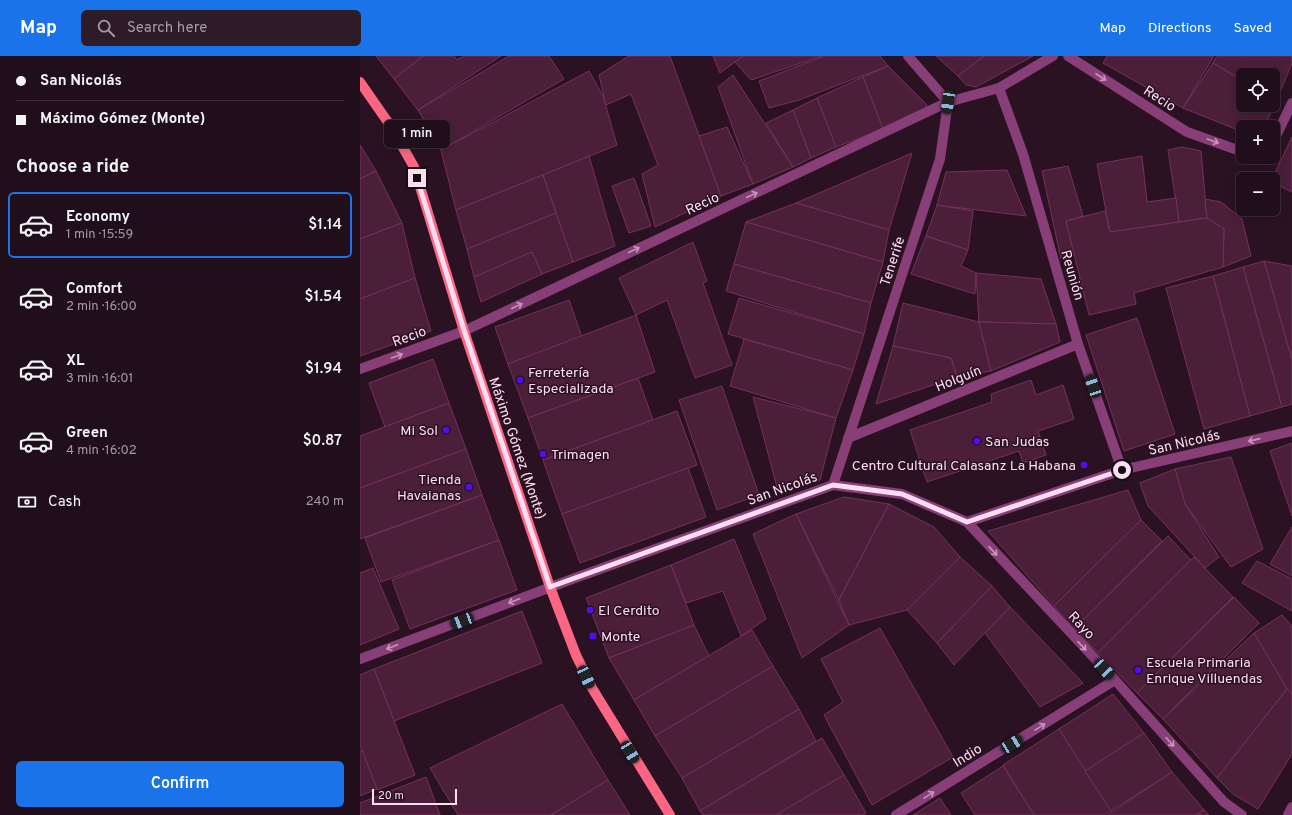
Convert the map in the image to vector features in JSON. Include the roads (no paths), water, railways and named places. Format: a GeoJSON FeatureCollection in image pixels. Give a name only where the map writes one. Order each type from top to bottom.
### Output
{"type":"FeatureCollection","features":[{"type":"Feature","properties":{"kind":"main road","name":"Máximo Gómez (Monte)"},"geometry":{"type":"LineString","coordinates":[[360,82],[392,128],[414,167],[464,330],[550,587],[576,655],[592,688],[670,815]]}},
{"type":"Feature","properties":{"kind":"street"},"geometry":{"type":"LineString","coordinates":[[908,56],[948,102]]}},
{"type":"Feature","properties":{"kind":"street","name":"Recio"},"geometry":{"type":"LineString","coordinates":[[360,369],[464,330],[948,102],[999,88],[1053,56]]}},
{"type":"Feature","properties":{"kind":"street","name":"Recio"},"geometry":{"type":"LineString","coordinates":[[1068,56],[1187,132],[1236,150]]}},
{"type":"Feature","properties":{"kind":"street","name":"Reunión"},"geometry":{"type":"LineString","coordinates":[[999,88],[1023,154],[1078,344],[1122,470]]}},
{"type":"Feature","properties":{"kind":"street","name":"Tenerife"},"geometry":{"type":"LineString","coordinates":[[833,485],[940,159],[948,102]]}},
{"type":"Feature","properties":{"kind":"street"},"geometry":{"type":"LineString","coordinates":[[1280,128],[1292,103]]}},
{"type":"Feature","properties":{"kind":"street","name":"Holguín"},"geometry":{"type":"LineString","coordinates":[[848,438],[1078,344]]}},
{"type":"Feature","properties":{"kind":"street","name":"San Nicolás"},"geometry":{"type":"LineString","coordinates":[[360,659],[550,587],[833,485],[902,494],[967,522],[1122,470],[1292,431]]}},
{"type":"Feature","properties":{"kind":"street","name":"Rayo"},"geometry":{"type":"LineString","coordinates":[[967,522],[1115,680],[1224,802],[1242,815]]}},
{"type":"Feature","properties":{"kind":"street","name":"Indio"},"geometry":{"type":"LineString","coordinates":[[896,815],[1115,680]]}},
{"type":"Feature","properties":{"kind":"street"},"geometry":{"type":"LineString","coordinates":[[1288,815],[1292,807]]}},
{"type":"Feature","properties":{"kind":"place","name":"Ferretería Especializada"},"geometry":{"type":"Point","coordinates":[520,380]}},
{"type":"Feature","properties":{"kind":"place","name":"Mi Sol"},"geometry":{"type":"Point","coordinates":[446,430]}},
{"type":"Feature","properties":{"kind":"place","name":"San Judas"},"geometry":{"type":"Point","coordinates":[977,441]}},
{"type":"Feature","properties":{"kind":"place","name":"Trimagen"},"geometry":{"type":"Point","coordinates":[543,454]}},
{"type":"Feature","properties":{"kind":"place","name":"Centro Cultural Calasanz La Habana"},"geometry":{"type":"Point","coordinates":[1084,465]}},
{"type":"Feature","properties":{"kind":"place","name":"Tienda Havaianas"},"geometry":{"type":"Point","coordinates":[469,487]}},
{"type":"Feature","properties":{"kind":"place","name":"El Cerdito"},"geometry":{"type":"Point","coordinates":[590,610]}},
{"type":"Feature","properties":{"kind":"place","name":"Monte"},"geometry":{"type":"Point","coordinates":[593,636]}},
{"type":"Feature","properties":{"kind":"place","name":"Escuela Primaria Enrique Villuendas"},"geometry":{"type":"Point","coordinates":[1138,670]}}]}
